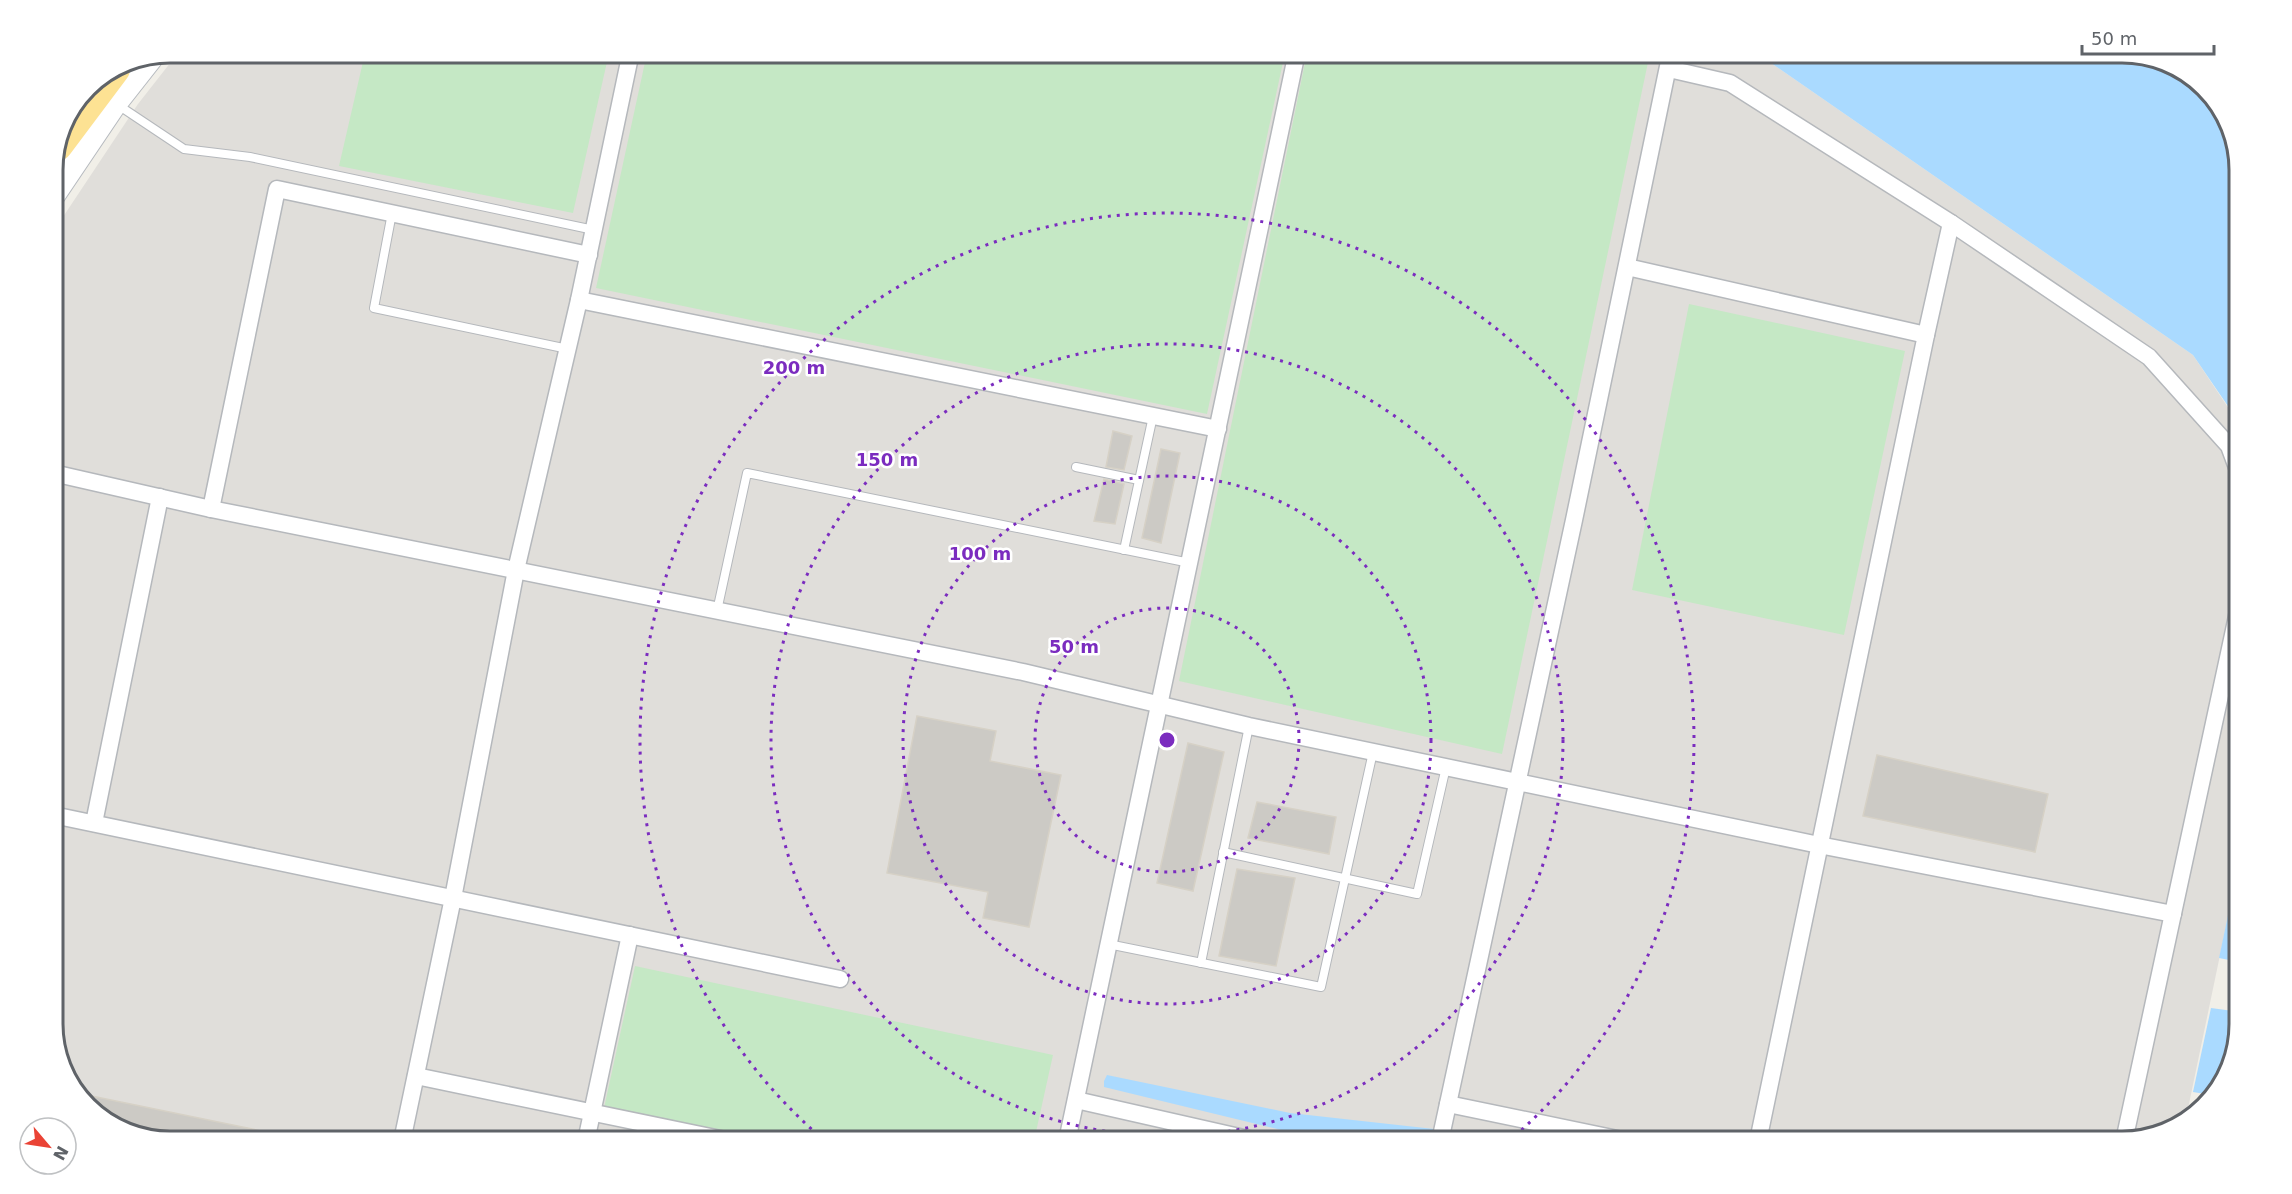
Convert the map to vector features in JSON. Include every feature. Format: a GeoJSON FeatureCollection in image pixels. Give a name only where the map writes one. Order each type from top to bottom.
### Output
{"type":"FeatureCollection","features":[{"type":"Feature","properties":{"kind":"highway"},"geometry":{"type":"LineString","coordinates":[[74,122],[97,91]]}},
{"type":"Feature","properties":{"kind":"main road"},"geometry":{"type":"LineString","coordinates":[[63,180],[115,103],[144,67]]}},
{"type":"Feature","properties":{"kind":"street"},"geometry":{"type":"LineString","coordinates":[[404,1131],[453,897],[516,570],[579,300],[629,63]]}},
{"type":"Feature","properties":{"kind":"street"},"geometry":{"type":"LineString","coordinates":[[1069,1131],[1295,63]]}},
{"type":"Feature","properties":{"kind":"street"},"geometry":{"type":"LineString","coordinates":[[1443,1131],[1670,63]]}},
{"type":"Feature","properties":{"kind":"street"},"geometry":{"type":"LineString","coordinates":[[1675,63],[1730,83],[1951,223],[2149,357],[2229,446]]}},
{"type":"Feature","properties":{"kind":"street"},"geometry":{"type":"LineString","coordinates":[[211,509],[277,189],[589,255]]}},
{"type":"Feature","properties":{"kind":"street"},"geometry":{"type":"LineString","coordinates":[[1760,1131],[1951,223]]}},
{"type":"Feature","properties":{"kind":"street"},"geometry":{"type":"LineString","coordinates":[[1627,267],[1926,335]]}},
{"type":"Feature","properties":{"kind":"street"},"geometry":{"type":"LineString","coordinates":[[579,300],[1218,429]]}},
{"type":"Feature","properties":{"kind":"street"},"geometry":{"type":"LineString","coordinates":[[63,475],[211,509],[1023,672],[1249,726],[1516,782],[2173,915]]}},
{"type":"Feature","properties":{"kind":"street"},"geometry":{"type":"LineString","coordinates":[[94,823],[160,497]]}},
{"type":"Feature","properties":{"kind":"street"},"geometry":{"type":"LineString","coordinates":[[2126,1131],[2229,654]]}},
{"type":"Feature","properties":{"kind":"street"},"geometry":{"type":"LineString","coordinates":[[63,817],[840,979]]}},
{"type":"Feature","properties":{"kind":"street"},"geometry":{"type":"LineString","coordinates":[[588,1131],[630,934]]}},
{"type":"Feature","properties":{"kind":"street"},"geometry":{"type":"LineString","coordinates":[[416,1076],[678,1131]]}},
{"type":"Feature","properties":{"kind":"street"},"geometry":{"type":"LineString","coordinates":[[1076,1100],[1210,1131]]}},
{"type":"Feature","properties":{"kind":"street"},"geometry":{"type":"LineString","coordinates":[[1448,1104],[1575,1131]]}},
{"type":"Feature","properties":{"kind":"lane"},"geometry":{"type":"LineString","coordinates":[[115,103],[184,150],[250,158],[594,230]]}},
{"type":"Feature","properties":{"kind":"lane"},"geometry":{"type":"LineString","coordinates":[[392,213],[374,308],[568,349]]}},
{"type":"Feature","properties":{"kind":"lane"},"geometry":{"type":"LineString","coordinates":[[1124,549],[1153,416]]}},
{"type":"Feature","properties":{"kind":"lane"},"geometry":{"type":"LineString","coordinates":[[1076,467],[1138,480]]}},
{"type":"Feature","properties":{"kind":"lane"},"geometry":{"type":"LineString","coordinates":[[717,611],[747,472],[1190,563]]}},
{"type":"Feature","properties":{"kind":"lane"},"geometry":{"type":"LineString","coordinates":[[1201,963],[1249,726]]}},
{"type":"Feature","properties":{"kind":"lane"},"geometry":{"type":"LineString","coordinates":[[1108,944],[1321,987],[1373,752]]}},
{"type":"Feature","properties":{"kind":"lane"},"geometry":{"type":"LineString","coordinates":[[1223,852],[1417,894],[1446,767]]}},
{"type":"Feature","properties":{"kind":"shaded area"},"geometry":{"type":"Polygon","coordinates":[[[170,63],[1771,63],[2193,355],[2229,409],[2229,912],[2188,1108],[2157,1125],[2122,1131],[170,1131],[142,1127],[123,1120],[99,1104],[81,1084],[69,1059],[63,1031],[63,217],[138,104],[170,63]]]}},
{"type":"Feature","properties":{"kind":"green space"},"geometry":{"type":"Polygon","coordinates":[[[363,63],[607,63],[573,213],[339,166],[363,63]]]}},
{"type":"Feature","properties":{"kind":"green space"},"geometry":{"type":"Polygon","coordinates":[[[645,63],[1283,63],[1207,414],[596,288],[645,63]]]}},
{"type":"Feature","properties":{"kind":"green space"},"geometry":{"type":"Polygon","coordinates":[[[1305,63],[1648,63],[1502,754],[1179,681],[1305,63]]]}},
{"type":"Feature","properties":{"kind":"green space"},"geometry":{"type":"Polygon","coordinates":[[[1689,304],[1905,351],[1844,635],[1632,590],[1689,304]]]}},
{"type":"Feature","properties":{"kind":"green space"},"geometry":{"type":"Polygon","coordinates":[[[635,966],[1053,1055],[1036,1131],[714,1131],[604,1108],[635,966]]]}},
{"type":"Feature","properties":{"kind":"water"},"geometry":{"type":"Polygon","coordinates":[[[1771,63],[2122,63],[2157,69],[2182,81],[2211,110],[2227,149],[2229,163],[2229,408],[2193,355],[1771,63]]]}},
{"type":"Feature","properties":{"kind":"water"},"geometry":{"type":"Polygon","coordinates":[[[2229,911],[2229,960],[2219,958],[2229,911]]]}},
{"type":"Feature","properties":{"kind":"water"},"geometry":{"type":"Polygon","coordinates":[[[2211,1008],[2229,1010],[2227,1045],[2218,1071],[2203,1094],[2193,1092],[2211,1008]]]}},
{"type":"Feature","properties":{"kind":"water"},"geometry":{"type":"Polygon","coordinates":[[[1107,1075],[1290,1113],[1444,1131],[1286,1131],[1104,1087],[1107,1075]]]}},
{"type":"Feature","properties":{"kind":"building"},"geometry":{"type":"Polygon","coordinates":[[[1113,431],[1132,436],[1124,470],[1106,467],[1113,431]]]}},
{"type":"Feature","properties":{"kind":"building"},"geometry":{"type":"Polygon","coordinates":[[[1161,449],[1180,453],[1161,543],[1142,538],[1161,449]]]}},
{"type":"Feature","properties":{"kind":"building"},"geometry":{"type":"Polygon","coordinates":[[[1104,479],[1124,484],[1115,524],[1094,521],[1104,479]]]}},
{"type":"Feature","properties":{"kind":"building"},"geometry":{"type":"Polygon","coordinates":[[[917,716],[996,731],[990,761],[1061,775],[1029,927],[983,918],[988,892],[887,873],[917,716]]]}},
{"type":"Feature","properties":{"kind":"building"},"geometry":{"type":"Polygon","coordinates":[[[1188,743],[1224,752],[1193,891],[1157,883],[1188,743]]]}},
{"type":"Feature","properties":{"kind":"building"},"geometry":{"type":"Polygon","coordinates":[[[1877,755],[2048,794],[2035,852],[1863,816],[1877,755]]]}},
{"type":"Feature","properties":{"kind":"building"},"geometry":{"type":"Polygon","coordinates":[[[1257,802],[1336,817],[1329,854],[1248,838],[1257,802]]]}},
{"type":"Feature","properties":{"kind":"building"},"geometry":{"type":"Polygon","coordinates":[[[1237,869],[1295,878],[1276,966],[1219,956],[1237,869]]]}},
{"type":"Feature","properties":{"kind":"building"},"geometry":{"type":"Polygon","coordinates":[[[91,1096],[262,1131],[156,1130],[123,1120],[110,1113],[91,1096]]]}}]}
